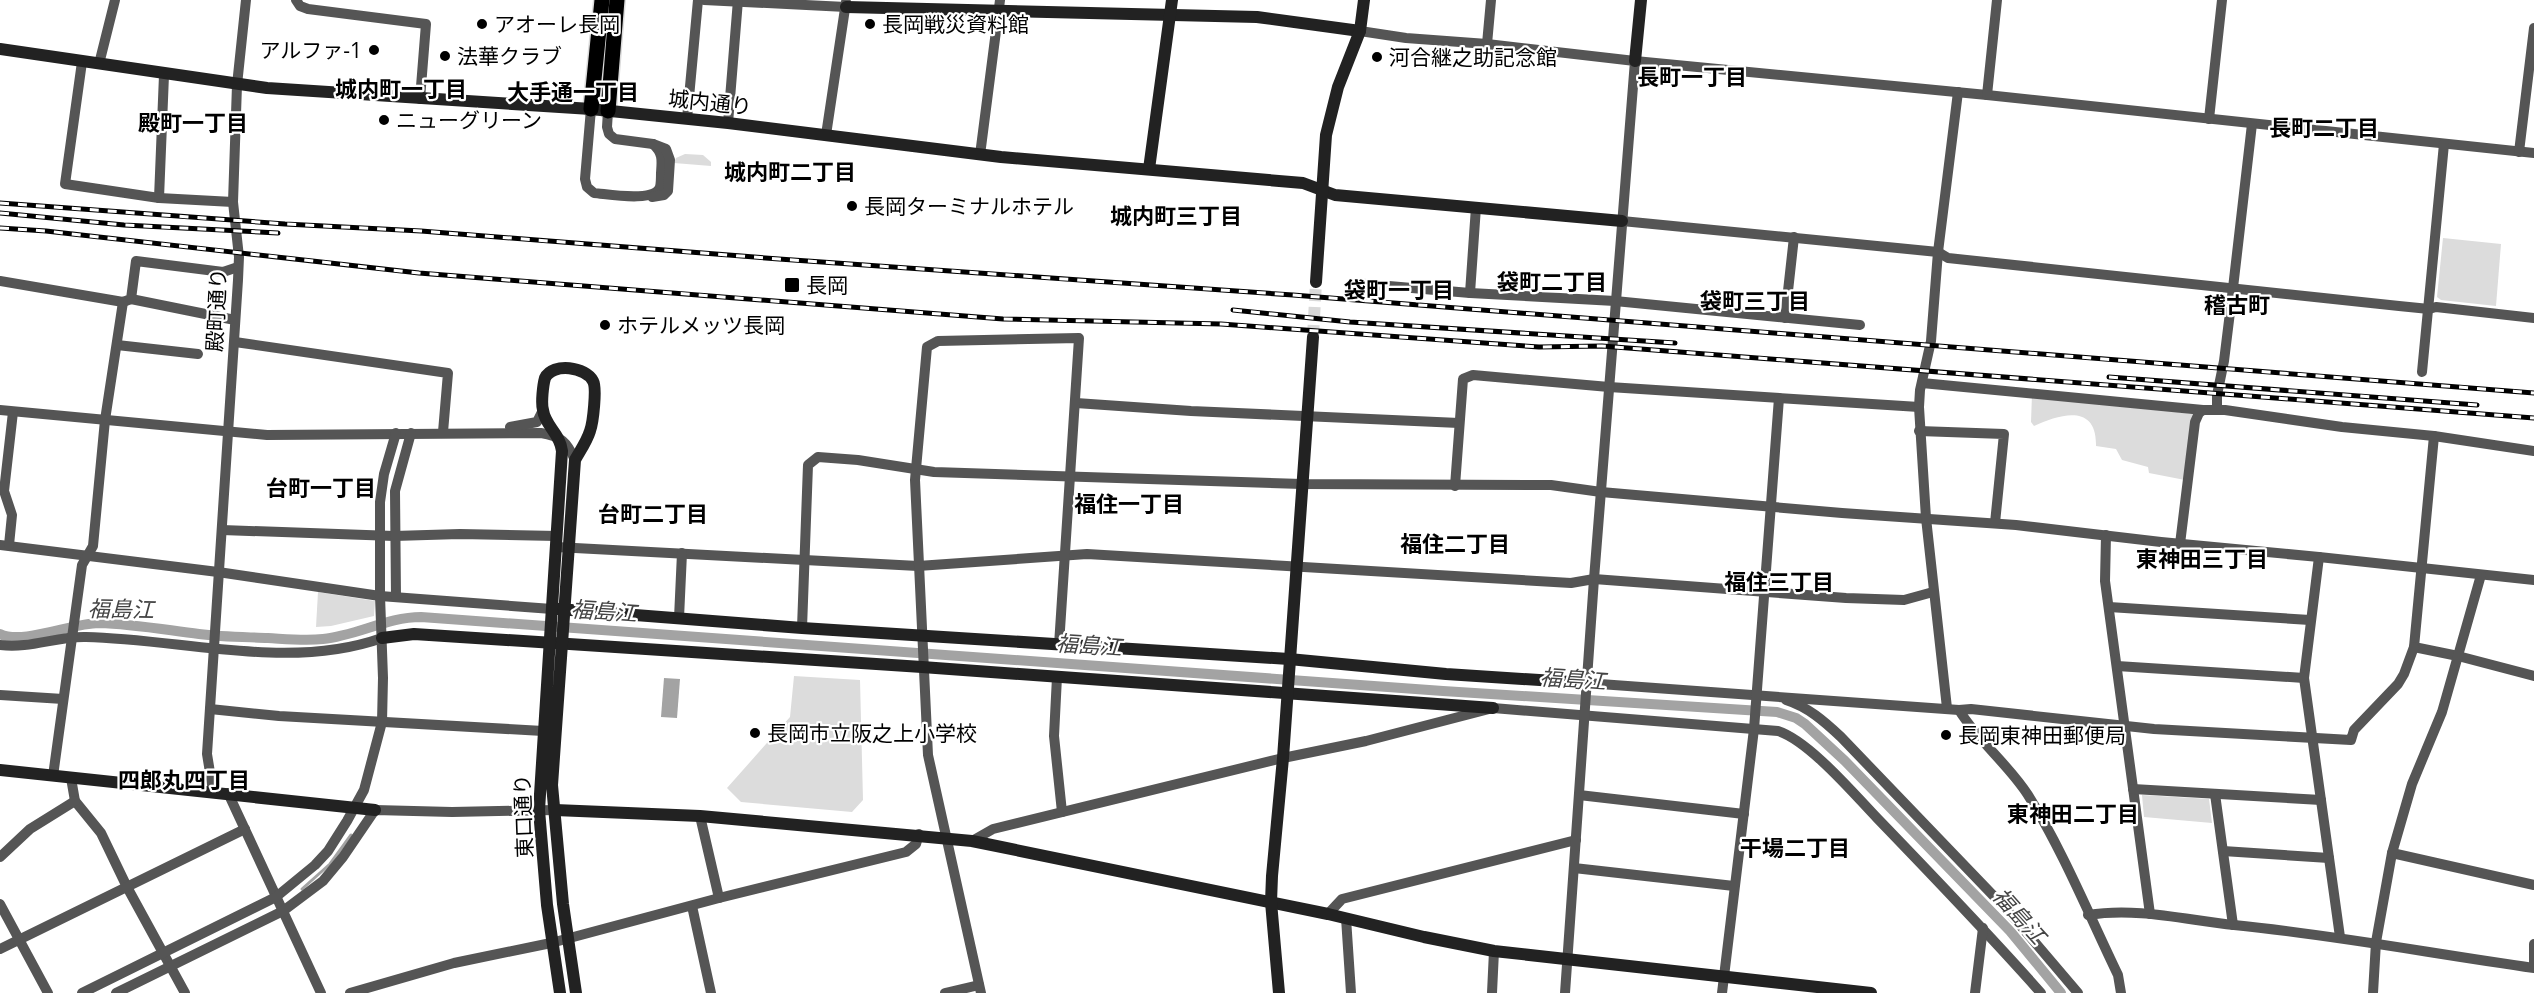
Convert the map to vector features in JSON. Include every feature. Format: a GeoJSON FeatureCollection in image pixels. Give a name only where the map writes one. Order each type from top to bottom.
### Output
{"type":"FeatureCollection","features":[{"type":"Feature","properties":{"kind":"main road"},"geometry":{"type":"LineString","coordinates":[[591,109],[602,0]]}},
{"type":"Feature","properties":{"kind":"main road"},"geometry":{"type":"LineString","coordinates":[[608,111],[617,0]]}},
{"type":"Feature","properties":{"kind":"street"},"geometry":{"type":"LineString","coordinates":[[99,64],[115,0]]}},
{"type":"Feature","properties":{"kind":"street","name":"殿町通り"},"geometry":{"type":"LineString","coordinates":[[213,791],[207,754],[239,257],[233,202],[237,85],[246,0]]}},
{"type":"Feature","properties":{"kind":"street"},"geometry":{"type":"LineString","coordinates":[[296,0],[300,6],[308,9],[426,24],[420,99]]}},
{"type":"Feature","properties":{"kind":"street"},"geometry":{"type":"LineString","coordinates":[[687,119],[698,0]]}},
{"type":"Feature","properties":{"kind":"street"},"geometry":{"type":"LineString","coordinates":[[704,0],[1000,5],[1170,15],[1257,17],[1406,38],[1487,44],[1635,61],[1958,92],[2534,153]]}},
{"type":"Feature","properties":{"kind":"street"},"geometry":{"type":"LineString","coordinates":[[1149,169],[1172,0]]}},
{"type":"Feature","properties":{"kind":"street"},"geometry":{"type":"LineString","coordinates":[[1316,282],[1323,159],[1331,109],[1359,31],[1364,0]]}},
{"type":"Feature","properties":{"kind":"street"},"geometry":{"type":"LineString","coordinates":[[1487,44],[1491,0]]}},
{"type":"Feature","properties":{"kind":"street"},"geometry":{"type":"LineString","coordinates":[[1565,993],[1594,579],[1614,347],[1615,301],[1641,0]]}},
{"type":"Feature","properties":{"kind":"street"},"geometry":{"type":"LineString","coordinates":[[1987,95],[1997,0]]}},
{"type":"Feature","properties":{"kind":"street"},"geometry":{"type":"LineString","coordinates":[[2209,119],[2222,0]]}},
{"type":"Feature","properties":{"kind":"street"},"geometry":{"type":"LineString","coordinates":[[728,123],[737,1]]}},
{"type":"Feature","properties":{"kind":"street"},"geometry":{"type":"LineString","coordinates":[[826,135],[846,4]]}},
{"type":"Feature","properties":{"kind":"street"},"geometry":{"type":"LineString","coordinates":[[980,155],[1000,5]]}},
{"type":"Feature","properties":{"kind":"street"},"geometry":{"type":"LineString","coordinates":[[2519,152],[2534,28]]}},
{"type":"Feature","properties":{"kind":"street","name":"城内通り"},"geometry":{"type":"LineString","coordinates":[[0,49],[237,85],[591,109],[728,123],[980,155],[1303,183],[1335,195],[1622,221]]}},
{"type":"Feature","properties":{"kind":"street"},"geometry":{"type":"LineString","coordinates":[[82,62],[65,184],[159,198],[233,202]]}},
{"type":"Feature","properties":{"kind":"street"},"geometry":{"type":"LineString","coordinates":[[159,198],[164,75]]}},
{"type":"Feature","properties":{"kind":"street"},"geometry":{"type":"LineString","coordinates":[[1947,708],[1926,518],[1919,407],[1931,340],[1938,252],[1958,92]]}},
{"type":"Feature","properties":{"kind":"street"},"geometry":{"type":"LineString","coordinates":[[591,109],[585,178],[587,187],[594,193],[648,197],[660,187],[662,158],[660,150],[653,144],[615,139],[609,134],[607,127],[608,111]]}},
{"type":"Feature","properties":{"kind":"street"},"geometry":{"type":"LineString","coordinates":[[2217,410],[2252,124]]}},
{"type":"Feature","properties":{"kind":"street"},"geometry":{"type":"LineString","coordinates":[[2422,372],[2444,144]]}},
{"type":"Feature","properties":{"kind":"street"},"geometry":{"type":"LineString","coordinates":[[1470,293],[1476,207]]}},
{"type":"Feature","properties":{"kind":"street"},"geometry":{"type":"LineString","coordinates":[[1622,221],[1938,252],[1948,258],[2534,318]]}},
{"type":"Feature","properties":{"kind":"street"},"geometry":{"type":"LineString","coordinates":[[1785,318],[1794,237]]}},
{"type":"Feature","properties":{"kind":"street"},"geometry":{"type":"LineString","coordinates":[[52,776],[82,566],[93,546],[105,420],[117,345],[136,261],[223,272],[238,267]]}},
{"type":"Feature","properties":{"kind":"street"},"geometry":{"type":"LineString","coordinates":[[0,281],[235,320]]}},
{"type":"Feature","properties":{"kind":"street"},"geometry":{"type":"LineString","coordinates":[[1354,283],[1470,293],[1615,301],[1860,325]]}},
{"type":"Feature","properties":{"kind":"street"},"geometry":{"type":"LineString","coordinates":[[1279,993],[1271,902],[1313,337]]}},
{"type":"Feature","properties":{"kind":"street"},"geometry":{"type":"LineString","coordinates":[[945,993],[980,989],[944,837],[928,755],[922,663],[915,480],[918,469],[927,347],[938,341],[1079,338],[1076,403],[1068,476],[1059,645]]}},
{"type":"Feature","properties":{"kind":"street"},"geometry":{"type":"LineString","coordinates":[[234,342],[448,373],[443,432]]}},
{"type":"Feature","properties":{"kind":"street"},"geometry":{"type":"LineString","coordinates":[[117,345],[198,354]]}},
{"type":"Feature","properties":{"kind":"street"},"geometry":{"type":"LineString","coordinates":[[499,433],[511,426],[537,422],[543,410],[546,378],[550,373],[560,369],[581,370],[593,380],[595,391],[590,431],[575,460],[570,548],[556,641]]}},
{"type":"Feature","properties":{"kind":"street"},"geometry":{"type":"LineString","coordinates":[[1455,486],[1463,379],[1473,375],[1609,387],[1919,407]]}},
{"type":"Feature","properties":{"kind":"street"},"geometry":{"type":"LineString","coordinates":[[1922,383],[2296,418],[2342,427],[2434,436],[2534,451]]}},
{"type":"Feature","properties":{"kind":"street"},"geometry":{"type":"LineString","coordinates":[[1722,993],[1754,725],[1779,398]]}},
{"type":"Feature","properties":{"kind":"street"},"geometry":{"type":"LineString","coordinates":[[1076,403],[1459,423]]}},
{"type":"Feature","properties":{"kind":"street"},"geometry":{"type":"LineString","coordinates":[[0,410],[267,435],[443,432],[541,433],[559,437]]}},
{"type":"Feature","properties":{"kind":"street"},"geometry":{"type":"LineString","coordinates":[[543,410],[559,437],[570,448],[575,460]]}},
{"type":"Feature","properties":{"kind":"street"},"geometry":{"type":"LineString","coordinates":[[2180,544],[2195,422],[2203,410]]}},
{"type":"Feature","properties":{"kind":"street"},"geometry":{"type":"LineString","coordinates":[[13,412],[4,490],[12,515],[4,545],[218,572],[381,601],[396,597],[559,612],[678,618],[922,639],[1059,645],[1756,698],[1771,695],[1959,710],[1971,709],[2124,725],[2351,740],[2354,730],[2398,684],[2414,647],[2434,436]]}},
{"type":"Feature","properties":{"kind":"street"},"geometry":{"type":"LineString","coordinates":[[1919,431],[2004,434],[1995,523]]}},
{"type":"Feature","properties":{"kind":"street"},"geometry":{"type":"LineString","coordinates":[[82,993],[276,897],[304,875],[328,851],[355,807],[364,790],[372,765],[382,722],[379,536],[384,474],[396,433]]}},
{"type":"Feature","properties":{"kind":"street"},"geometry":{"type":"LineString","coordinates":[[396,597],[395,491],[411,433]]}},
{"type":"Feature","properties":{"kind":"street"},"geometry":{"type":"LineString","coordinates":[[559,437],[562,459],[557,541],[559,612]]}},
{"type":"Feature","properties":{"kind":"street"},"geometry":{"type":"LineString","coordinates":[[802,628],[808,465],[818,457],[934,472],[1302,484],[1551,485],[1602,492],[1995,523],[2534,580]]}},
{"type":"Feature","properties":{"kind":"street"},"geometry":{"type":"LineString","coordinates":[[222,530],[379,536],[460,534],[557,541],[570,548],[918,566],[1087,554],[1571,583],[1594,579],[1846,598],[1904,600],[1933,592]]}},
{"type":"Feature","properties":{"kind":"street"},"geometry":{"type":"LineString","coordinates":[[2106,535],[2104,567],[2150,914]]}},
{"type":"Feature","properties":{"kind":"street"},"geometry":{"type":"LineString","coordinates":[[678,618],[682,553]]}},
{"type":"Feature","properties":{"kind":"street"},"geometry":{"type":"LineString","coordinates":[[2319,556],[2304,678],[2340,937]]}},
{"type":"Feature","properties":{"kind":"street"},"geometry":{"type":"LineString","coordinates":[[2373,993],[2376,942],[2392,853],[2412,784],[2442,712],[2481,574]]}},
{"type":"Feature","properties":{"kind":"street"},"geometry":{"type":"LineString","coordinates":[[2109,607],[2310,620]]}},
{"type":"Feature","properties":{"kind":"street"},"geometry":{"type":"LineString","coordinates":[[0,645],[15,647],[35,645],[71,634],[214,647],[329,652],[362,645],[382,636],[414,634],[922,663],[1058,677],[1287,690],[1492,708],[1585,711],[1754,725],[1778,731],[1796,739],[1857,798],[1983,928],[2041,993]]}},
{"type":"Feature","properties":{"kind":"street","name":"東口通り"},"geometry":{"type":"LineString","coordinates":[[556,641],[543,731],[539,810],[551,943],[560,993]]}},
{"type":"Feature","properties":{"kind":"street","name":"東口通り"},"geometry":{"type":"LineString","coordinates":[[556,641],[552,785],[567,938],[576,993]]}},
{"type":"Feature","properties":{"kind":"street"},"geometry":{"type":"LineString","coordinates":[[2414,647],[2534,676]]}},
{"type":"Feature","properties":{"kind":"street"},"geometry":{"type":"LineString","coordinates":[[2117,666],[2304,678]]}},
{"type":"Feature","properties":{"kind":"street"},"geometry":{"type":"LineString","coordinates":[[1058,677],[1054,736],[1062,812]]}},
{"type":"Feature","properties":{"kind":"street"},"geometry":{"type":"LineString","coordinates":[[0,695],[63,699]]}},
{"type":"Feature","properties":{"kind":"street"},"geometry":{"type":"LineString","coordinates":[[1771,695],[1804,708],[1821,719],[1841,737],[2010,913],[2078,993]]}},
{"type":"Feature","properties":{"kind":"street"},"geometry":{"type":"LineString","coordinates":[[972,841],[993,829],[1283,758],[1366,741],[1492,708]]}},
{"type":"Feature","properties":{"kind":"street"},"geometry":{"type":"LineString","coordinates":[[210,709],[256,714],[543,731]]}},
{"type":"Feature","properties":{"kind":"street"},"geometry":{"type":"LineString","coordinates":[[1959,710],[1968,725],[2007,767],[2043,819],[2118,975],[2121,993]]}},
{"type":"Feature","properties":{"kind":"street"},"geometry":{"type":"LineString","coordinates":[[0,770],[375,810],[452,812],[555,810],[700,816],[919,834],[972,841],[1328,914],[1424,938],[1494,951],[1871,993]]}},
{"type":"Feature","properties":{"kind":"street"},"geometry":{"type":"LineString","coordinates":[[71,778],[75,801],[101,832],[127,887],[184,993]]}},
{"type":"Feature","properties":{"kind":"street"},"geometry":{"type":"LineString","coordinates":[[2133,789],[2321,800]]}},
{"type":"Feature","properties":{"kind":"street"},"geometry":{"type":"LineString","coordinates":[[228,793],[321,993]]}},
{"type":"Feature","properties":{"kind":"street"},"geometry":{"type":"LineString","coordinates":[[2215,794],[2233,925]]}},
{"type":"Feature","properties":{"kind":"street"},"geometry":{"type":"LineString","coordinates":[[1579,795],[1744,814]]}},
{"type":"Feature","properties":{"kind":"street"},"geometry":{"type":"LineString","coordinates":[[0,857],[30,829],[75,801]]}},
{"type":"Feature","properties":{"kind":"street"},"geometry":{"type":"LineString","coordinates":[[116,993],[283,911],[323,880],[343,857],[375,810]]}},
{"type":"Feature","properties":{"kind":"street"},"geometry":{"type":"LineString","coordinates":[[700,816],[719,898]]}},
{"type":"Feature","properties":{"kind":"street"},"geometry":{"type":"LineString","coordinates":[[0,949],[245,830]]}},
{"type":"Feature","properties":{"kind":"street"},"geometry":{"type":"LineString","coordinates":[[350,993],[454,963],[495,957],[906,852],[916,844],[919,834]]}},
{"type":"Feature","properties":{"kind":"street"},"geometry":{"type":"LineString","coordinates":[[1328,914],[1342,899],[1576,840]]}},
{"type":"Feature","properties":{"kind":"street"},"geometry":{"type":"LineString","coordinates":[[2223,851],[2330,858]]}},
{"type":"Feature","properties":{"kind":"street"},"geometry":{"type":"LineString","coordinates":[[2392,853],[2534,885]]}},
{"type":"Feature","properties":{"kind":"street"},"geometry":{"type":"LineString","coordinates":[[1574,868],[1734,886]]}},
{"type":"Feature","properties":{"kind":"street"},"geometry":{"type":"LineString","coordinates":[[0,904],[48,993]]}},
{"type":"Feature","properties":{"kind":"street"},"geometry":{"type":"LineString","coordinates":[[692,906],[711,993]]}},
{"type":"Feature","properties":{"kind":"street"},"geometry":{"type":"LineString","coordinates":[[2088,915],[2105,912],[2150,914],[2340,937],[2534,966],[2534,944]]}},
{"type":"Feature","properties":{"kind":"street"},"geometry":{"type":"LineString","coordinates":[[1346,918],[1352,993]]}},
{"type":"Feature","properties":{"kind":"street"},"geometry":{"type":"LineString","coordinates":[[1975,993],[1983,928]]}},
{"type":"Feature","properties":{"kind":"street"},"geometry":{"type":"LineString","coordinates":[[1492,993],[1494,951]]}},
{"type":"Feature","properties":{"kind":"shaded area"},"geometry":{"type":"Polygon","coordinates":[[[685,154],[703,155],[711,162],[711,166],[674,163],[676,158],[685,154]]]}},
{"type":"Feature","properties":{"kind":"shaded area"},"geometry":{"type":"Polygon","coordinates":[[[2443,238],[2501,244],[2496,306],[2441,300],[2437,297],[2443,238]]]}},
{"type":"Feature","properties":{"kind":"shaded area"},"geometry":{"type":"Polygon","coordinates":[[[2032,394],[2193,414],[2185,480],[2149,473],[2148,467],[2122,460],[2116,449],[2096,446],[2095,432],[2084,418],[2075,415],[2065,416],[2034,426],[2031,422],[2032,394]]]}},
{"type":"Feature","properties":{"kind":"shaded area"},"geometry":{"type":"Polygon","coordinates":[[[318,592],[375,601],[374,616],[331,626],[316,627],[318,592]]]}},
{"type":"Feature","properties":{"kind":"shaded area"},"geometry":{"type":"Polygon","coordinates":[[[794,676],[860,680],[863,800],[852,812],[741,802],[727,788],[790,717],[794,676]]]}},
{"type":"Feature","properties":{"kind":"shaded area"},"geometry":{"type":"Polygon","coordinates":[[[664,678],[680,679],[677,718],[661,717],[664,678]]]}},
{"type":"Feature","properties":{"kind":"shaded area"},"geometry":{"type":"Polygon","coordinates":[[[2142,795],[2209,799],[2212,823],[2144,817],[2142,795]]]}},
{"type":"Feature","properties":{"kind":"waterway","name":"福島江"},"geometry":{"type":"LineString","coordinates":[[0,634],[21,637],[99,623],[216,636],[316,640],[336,637],[396,620],[421,617],[1443,691],[1777,712],[1796,718],[1805,724],[1845,761],[2010,931],[2061,993]]}},
{"type":"Feature","properties":{"kind":"waterway"},"geometry":{"type":"LineString","coordinates":[[302,889],[330,864],[351,835]]}},
{"type":"Feature","properties":{"kind":"tunnel"},"geometry":{"type":"LineString","coordinates":[[1313,337],[1316,282]]}},
{"type":"Feature","properties":{"kind":"railway"},"geometry":{"type":"LineString","coordinates":[[0,203],[285,224],[421,231],[1293,295],[2534,393]]}},
{"type":"Feature","properties":{"kind":"railway"},"geometry":{"type":"LineString","coordinates":[[0,213],[124,225],[278,233]]}},
{"type":"Feature","properties":{"kind":"railway"},"geometry":{"type":"LineString","coordinates":[[0,228],[46,231],[419,273],[1003,319],[1221,324],[1539,347],[1602,346],[2534,418]]}},
{"type":"Feature","properties":{"kind":"railway"},"geometry":{"type":"LineString","coordinates":[[1233,310],[1350,322],[1675,343]]}},
{"type":"Feature","properties":{"kind":"railway"},"geometry":{"type":"LineString","coordinates":[[2109,377],[2477,405]]}},
{"type":"Feature","properties":{"kind":"place","name":"アオーレ長岡"},"geometry":{"type":"Point","coordinates":[482,24]}},
{"type":"Feature","properties":{"kind":"place","name":"長岡戦災資料館"},"geometry":{"type":"Point","coordinates":[870,24]}},
{"type":"Feature","properties":{"kind":"place","name":"アルファ-1"},"geometry":{"type":"Point","coordinates":[374,50]}},
{"type":"Feature","properties":{"kind":"place","name":"法華クラブ"},"geometry":{"type":"Point","coordinates":[445,56]}},
{"type":"Feature","properties":{"kind":"place","name":"河合継之助記念館"},"geometry":{"type":"Point","coordinates":[1377,57]}},
{"type":"Feature","properties":{"kind":"place","name":"ニューグリーン"},"geometry":{"type":"Point","coordinates":[384,120]}},
{"type":"Feature","properties":{"kind":"place","name":"長岡ターミナルホテル"},"geometry":{"type":"Point","coordinates":[852,206]}},
{"type":"Feature","properties":{"kind":"place","name":"長岡"},"geometry":{"type":"Point","coordinates":[792,285]}},
{"type":"Feature","properties":{"kind":"place","name":"ホテルメッツ長岡"},"geometry":{"type":"Point","coordinates":[605,325]}},
{"type":"Feature","properties":{"kind":"place","name":"長岡市立阪之上小学校"},"geometry":{"type":"Point","coordinates":[755,733]}},
{"type":"Feature","properties":{"kind":"place","name":"長岡東神田郵便局"},"geometry":{"type":"Point","coordinates":[1946,735]}},
{"type":"Feature","properties":{"kind":"district","name":"長町一丁目"},"geometry":{"type":"Point","coordinates":[1692,76]}},
{"type":"Feature","properties":{"kind":"district","name":"城内町一丁目"},"geometry":{"type":"Point","coordinates":[401,88]}},
{"type":"Feature","properties":{"kind":"district","name":"大手通一丁目"},"geometry":{"type":"Point","coordinates":[573,91]}},
{"type":"Feature","properties":{"kind":"district","name":"殿町一丁目"},"geometry":{"type":"Point","coordinates":[193,122]}},
{"type":"Feature","properties":{"kind":"district","name":"長町二丁目"},"geometry":{"type":"Point","coordinates":[2324,127]}},
{"type":"Feature","properties":{"kind":"district","name":"城内町二丁目"},"geometry":{"type":"Point","coordinates":[790,171]}},
{"type":"Feature","properties":{"kind":"district","name":"城内町三丁目"},"geometry":{"type":"Point","coordinates":[1176,215]}},
{"type":"Feature","properties":{"kind":"district","name":"袋町二丁目"},"geometry":{"type":"Point","coordinates":[1552,281]}},
{"type":"Feature","properties":{"kind":"district","name":"袋町一丁目"},"geometry":{"type":"Point","coordinates":[1399,289]}},
{"type":"Feature","properties":{"kind":"district","name":"袋町三丁目"},"geometry":{"type":"Point","coordinates":[1755,300]}},
{"type":"Feature","properties":{"kind":"district","name":"稽古町"},"geometry":{"type":"Point","coordinates":[2237,304]}},
{"type":"Feature","properties":{"kind":"district","name":"台町一丁目"},"geometry":{"type":"Point","coordinates":[321,487]}},
{"type":"Feature","properties":{"kind":"district","name":"福住一丁目"},"geometry":{"type":"Point","coordinates":[1129,503]}},
{"type":"Feature","properties":{"kind":"district","name":"台町二丁目"},"geometry":{"type":"Point","coordinates":[653,513]}},
{"type":"Feature","properties":{"kind":"district","name":"福住二丁目"},"geometry":{"type":"Point","coordinates":[1455,543]}},
{"type":"Feature","properties":{"kind":"district","name":"東神田三丁目"},"geometry":{"type":"Point","coordinates":[2202,558]}},
{"type":"Feature","properties":{"kind":"district","name":"福住三丁目"},"geometry":{"type":"Point","coordinates":[1779,581]}},
{"type":"Feature","properties":{"kind":"district","name":"四郎丸四丁目"},"geometry":{"type":"Point","coordinates":[184,779]}},
{"type":"Feature","properties":{"kind":"district","name":"東神田二丁目"},"geometry":{"type":"Point","coordinates":[2073,813]}},
{"type":"Feature","properties":{"kind":"district","name":"干場二丁目"},"geometry":{"type":"Point","coordinates":[1795,847]}}]}
